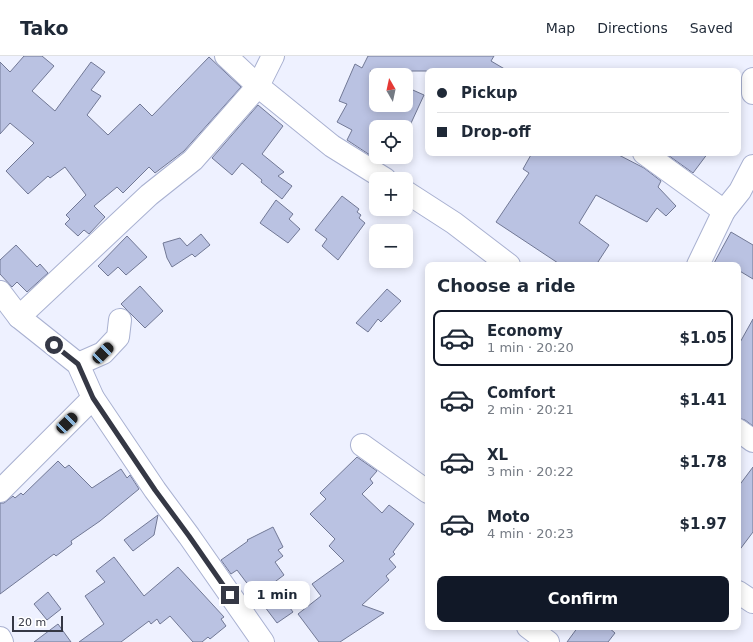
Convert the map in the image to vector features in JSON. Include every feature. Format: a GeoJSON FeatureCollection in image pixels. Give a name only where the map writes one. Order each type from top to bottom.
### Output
{"type":"FeatureCollection","features":[{"type":"Feature","properties":{"kind":"street"},"geometry":{"type":"LineString","coordinates":[[226,56],[258,86],[332,146],[374,172]]}},
{"type":"Feature","properties":{"kind":"street"},"geometry":{"type":"LineString","coordinates":[[20,317],[149,195],[193,160],[258,86],[273,56]]}},
{"type":"Feature","properties":{"kind":"street"},"geometry":{"type":"LineString","coordinates":[[753,79],[753,93]]}},
{"type":"Feature","properties":{"kind":"street"},"geometry":{"type":"LineString","coordinates":[[648,156],[724,211]]}},
{"type":"Feature","properties":{"kind":"street"},"geometry":{"type":"LineString","coordinates":[[699,262],[724,211],[740,191],[753,166]]}},
{"type":"Feature","properties":{"kind":"street"},"geometry":{"type":"LineString","coordinates":[[413,197],[454,223],[505,262]]}},
{"type":"Feature","properties":{"kind":"street"},"geometry":{"type":"LineString","coordinates":[[0,292],[20,317],[78,364],[93,398],[155,490],[263,642]]}},
{"type":"Feature","properties":{"kind":"street"},"geometry":{"type":"LineString","coordinates":[[78,364],[103,353],[118,337],[120,320]]}},
{"type":"Feature","properties":{"kind":"street"},"geometry":{"type":"LineString","coordinates":[[0,491],[93,398]]}},
{"type":"Feature","properties":{"kind":"street"},"geometry":{"type":"LineString","coordinates":[[741,432],[753,441]]}},
{"type":"Feature","properties":{"kind":"street"},"geometry":{"type":"LineString","coordinates":[[362,446],[425,490]]}},
{"type":"Feature","properties":{"kind":"street"},"geometry":{"type":"LineString","coordinates":[[741,594],[753,602]]}},
{"type":"Feature","properties":{"kind":"street"},"geometry":{"type":"LineString","coordinates":[[532,630],[548,642]]}},
{"type":"Feature","properties":{"kind":"street"},"geometry":{"type":"LineString","coordinates":[[0,638],[2,642]]}},
{"type":"Feature","properties":{"kind":"building"},"geometry":{"type":"Polygon","coordinates":[[[24,56],[42,56],[54,66],[32,91],[55,111],[91,62],[105,72],[91,90],[101,96],[87,115],[108,135],[140,104],[152,116],[209,57],[241,87],[184,151],[155,173],[149,167],[123,193],[117,187],[94,206],[105,217],[89,234],[84,230],[78,236],[65,224],[70,219],[66,215],[86,195],[65,167],[50,178],[48,176],[28,194],[6,171],[34,143],[10,123],[0,134],[0,62],[10,72],[24,56]]]}},
{"type":"Feature","properties":{"kind":"building"},"geometry":{"type":"Polygon","coordinates":[[[368,56],[494,56],[491,61],[503,68],[425,68],[425,71],[413,71],[413,68],[369,68],[369,112],[413,112],[413,90],[424,95],[412,120],[369,120],[369,154],[347,140],[352,130],[337,122],[347,104],[339,101],[355,64],[362,68],[368,56]]]}},
{"type":"Feature","properties":{"kind":"building"},"geometry":{"type":"Polygon","coordinates":[[[258,105],[283,126],[262,154],[284,172],[278,176],[292,186],[282,199],[261,182],[262,180],[242,163],[232,175],[212,158],[258,105]]]}},
{"type":"Feature","properties":{"kind":"building"},"geometry":{"type":"Polygon","coordinates":[[[530,156],[621,156],[644,168],[661,181],[658,187],[676,206],[666,216],[657,208],[647,222],[596,195],[579,223],[609,245],[598,262],[556,262],[496,222],[529,173],[523,169],[530,156]]]}},
{"type":"Feature","properties":{"kind":"building"},"geometry":{"type":"Polygon","coordinates":[[[669,156],[706,156],[693,173],[669,156]]]}},
{"type":"Feature","properties":{"kind":"building"},"geometry":{"type":"Polygon","coordinates":[[[342,196],[359,209],[357,212],[361,215],[359,218],[365,223],[338,260],[322,246],[327,239],[315,230],[342,196]]]}},
{"type":"Feature","properties":{"kind":"building"},"geometry":{"type":"Polygon","coordinates":[[[276,200],[293,214],[289,219],[300,229],[288,243],[260,223],[276,200]]]}},
{"type":"Feature","properties":{"kind":"building"},"geometry":{"type":"Polygon","coordinates":[[[731,232],[753,245],[753,279],[741,272],[741,262],[715,262],[731,232]]]}},
{"type":"Feature","properties":{"kind":"building"},"geometry":{"type":"Polygon","coordinates":[[[201,234],[210,245],[195,257],[192,254],[172,267],[167,258],[163,243],[180,238],[187,246],[201,234]]]}},
{"type":"Feature","properties":{"kind":"building"},"geometry":{"type":"Polygon","coordinates":[[[127,236],[147,257],[126,275],[118,267],[108,276],[98,266],[127,236]]]}},
{"type":"Feature","properties":{"kind":"building"},"geometry":{"type":"Polygon","coordinates":[[[16,245],[37,267],[40,264],[48,273],[27,292],[17,282],[12,287],[0,274],[0,260],[16,245]]]}},
{"type":"Feature","properties":{"kind":"building"},"geometry":{"type":"Polygon","coordinates":[[[140,286],[163,311],[145,328],[121,304],[140,286]]]}},
{"type":"Feature","properties":{"kind":"building"},"geometry":{"type":"Polygon","coordinates":[[[387,289],[401,301],[381,322],[378,319],[368,332],[356,323],[387,289]]]}},
{"type":"Feature","properties":{"kind":"building"},"geometry":{"type":"Polygon","coordinates":[[[753,319],[753,426],[741,419],[741,341],[753,319]]]}},
{"type":"Feature","properties":{"kind":"building"},"geometry":{"type":"Polygon","coordinates":[[[357,457],[377,471],[370,479],[373,483],[362,494],[382,513],[389,505],[414,524],[393,552],[395,554],[389,559],[396,567],[386,576],[389,580],[362,605],[384,613],[340,642],[319,642],[298,614],[321,596],[312,584],[344,561],[329,546],[335,539],[310,514],[326,499],[320,493],[357,457]]]}},
{"type":"Feature","properties":{"kind":"building"},"geometry":{"type":"Polygon","coordinates":[[[58,461],[65,468],[69,465],[92,488],[121,469],[127,478],[130,475],[139,489],[100,521],[71,541],[72,544],[56,556],[54,554],[0,594],[0,503],[4,503],[13,496],[15,498],[21,493],[23,495],[58,461]]]}},
{"type":"Feature","properties":{"kind":"building"},"geometry":{"type":"Polygon","coordinates":[[[753,467],[753,532],[741,548],[741,483],[753,467]]]}},
{"type":"Feature","properties":{"kind":"building"},"geometry":{"type":"Polygon","coordinates":[[[158,515],[154,535],[133,551],[124,540],[158,515]]]}},
{"type":"Feature","properties":{"kind":"building"},"geometry":{"type":"Polygon","coordinates":[[[273,527],[283,547],[278,550],[283,556],[275,562],[284,575],[272,584],[293,612],[277,623],[237,570],[231,574],[221,560],[248,541],[247,540],[273,527]]]}},
{"type":"Feature","properties":{"kind":"building"},"geometry":{"type":"Polygon","coordinates":[[[114,557],[144,596],[178,567],[224,617],[221,619],[226,626],[210,639],[208,637],[202,642],[193,642],[170,616],[160,624],[157,619],[151,624],[149,621],[121,642],[79,642],[104,624],[85,596],[105,582],[96,571],[114,557]]]}},
{"type":"Feature","properties":{"kind":"building"},"geometry":{"type":"Polygon","coordinates":[[[48,592],[61,609],[47,620],[34,604],[48,592]]]}},
{"type":"Feature","properties":{"kind":"building"},"geometry":{"type":"Polygon","coordinates":[[[58,624],[71,642],[34,642],[58,624]]]}},
{"type":"Feature","properties":{"kind":"building"},"geometry":{"type":"Polygon","coordinates":[[[576,630],[612,630],[615,633],[608,642],[567,642],[576,630]]]}},
{"type":"Feature","properties":{"kind":"route"},"geometry":{"type":"LineString","coordinates":[[54,345],[78,364],[93,398],[155,490],[230,595]]}}]}
